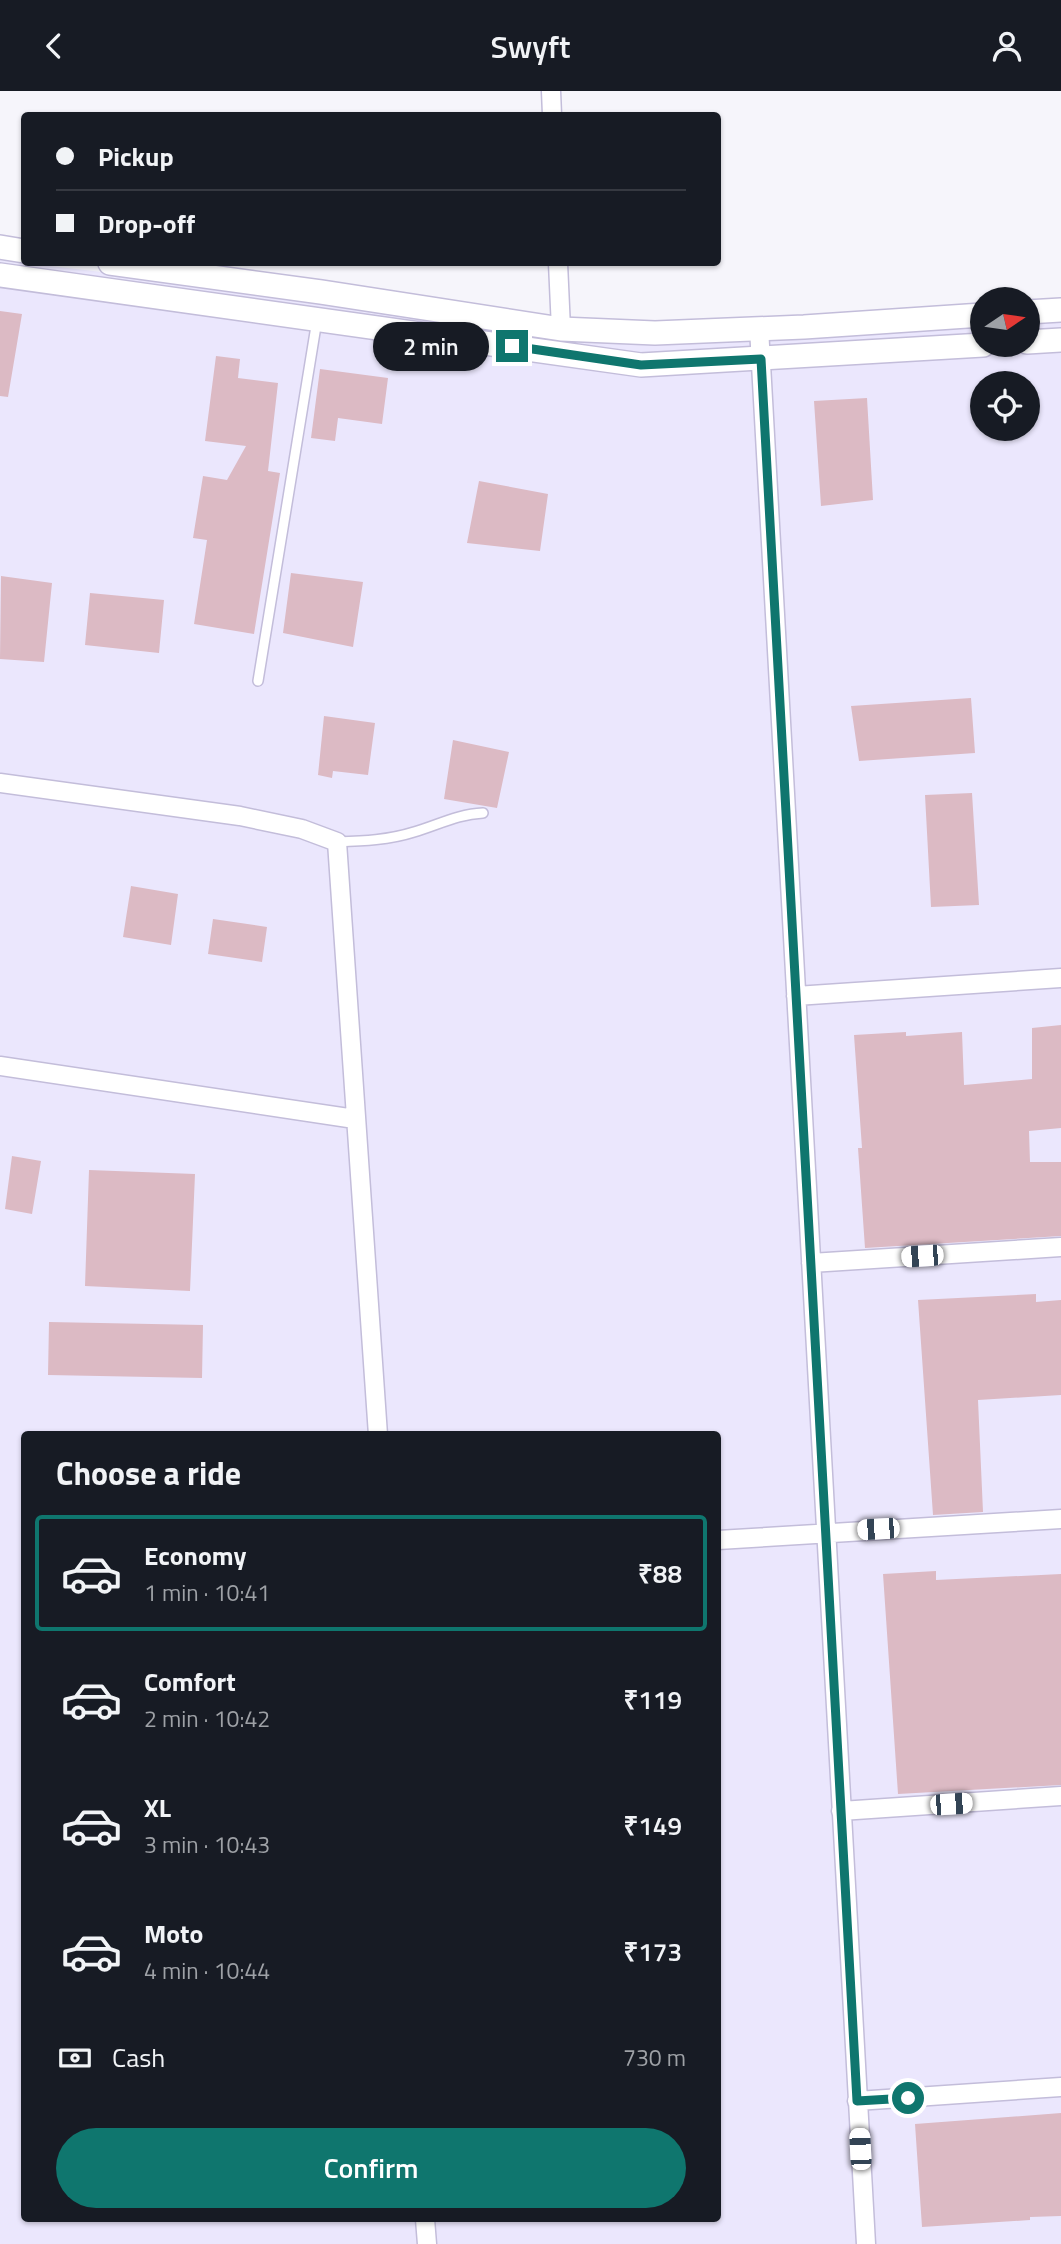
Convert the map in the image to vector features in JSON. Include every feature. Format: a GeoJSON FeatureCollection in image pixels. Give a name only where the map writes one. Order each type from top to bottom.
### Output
{"type":"FeatureCollection","features":[{"type":"Feature","properties":{"kind":"street"},"geometry":{"type":"LineString","coordinates":[[551,91],[552,112]]}},
{"type":"Feature","properties":{"kind":"street"},"geometry":{"type":"LineString","coordinates":[[0,247],[21,250]]}},
{"type":"Feature","properties":{"kind":"street"},"geometry":{"type":"LineString","coordinates":[[132,266],[561,329],[655,333],[970,316]]}},
{"type":"Feature","properties":{"kind":"street"},"geometry":{"type":"LineString","coordinates":[[558,266],[561,329]]}},
{"type":"Feature","properties":{"kind":"street"},"geometry":{"type":"LineString","coordinates":[[0,275],[641,365],[970,346]]}},
{"type":"Feature","properties":{"kind":"street"},"geometry":{"type":"LineString","coordinates":[[1040,311],[1061,310]]}},
{"type":"Feature","properties":{"kind":"street"},"geometry":{"type":"LineString","coordinates":[[759,328],[866,2244]]}},
{"type":"Feature","properties":{"kind":"street"},"geometry":{"type":"LineString","coordinates":[[1040,341],[1061,340]]}},
{"type":"Feature","properties":{"kind":"street"},"geometry":{"type":"LineString","coordinates":[[0,783],[240,817],[302,829],[337,842],[378,1431]]}},
{"type":"Feature","properties":{"kind":"street"},"geometry":{"type":"LineString","coordinates":[[796,996],[1061,978]]}},
{"type":"Feature","properties":{"kind":"street"},"geometry":{"type":"LineString","coordinates":[[0,1066],[355,1119]]}},
{"type":"Feature","properties":{"kind":"street"},"geometry":{"type":"LineString","coordinates":[[811,1263],[1061,1247]]}},
{"type":"Feature","properties":{"kind":"street"},"geometry":{"type":"LineString","coordinates":[[721,1541],[1061,1518]]}},
{"type":"Feature","properties":{"kind":"street"},"geometry":{"type":"LineString","coordinates":[[841,1811],[1061,1797]]}},
{"type":"Feature","properties":{"kind":"street"},"geometry":{"type":"LineString","coordinates":[[857,2101],[1061,2087]]}},
{"type":"Feature","properties":{"kind":"street"},"geometry":{"type":"LineString","coordinates":[[425,2222],[427,2244]]}},
{"type":"Feature","properties":{"kind":"lane"},"geometry":{"type":"LineString","coordinates":[[258,681],[317,319]]}},
{"type":"Feature","properties":{"kind":"lane"},"geometry":{"type":"LineString","coordinates":[[337,842],[380,840],[412,833],[467,814],[483,813]]}},
{"type":"Feature","properties":{"kind":"shaded area"},"geometry":{"type":"Polygon","coordinates":[[[0,260],[21,262],[21,266],[51,266],[583,329],[970,319],[970,357],[1040,357],[1040,317],[1061,316],[1061,2244],[0,2244],[0,260]]]}},
{"type":"Feature","properties":{"kind":"building"},"geometry":{"type":"Polygon","coordinates":[[[0,311],[22,314],[8,397],[0,396],[0,311]]]}},
{"type":"Feature","properties":{"kind":"building"},"geometry":{"type":"Polygon","coordinates":[[[216,356],[240,359],[238,378],[278,383],[268,471],[280,473],[254,634],[194,624],[207,540],[193,538],[203,476],[227,480],[246,446],[205,441],[216,356]]]}},
{"type":"Feature","properties":{"kind":"building"},"geometry":{"type":"Polygon","coordinates":[[[320,369],[388,378],[382,424],[338,418],[335,441],[311,438],[320,369]]]}},
{"type":"Feature","properties":{"kind":"building"},"geometry":{"type":"Polygon","coordinates":[[[867,398],[873,500],[821,506],[814,401],[867,398]]]}},
{"type":"Feature","properties":{"kind":"building"},"geometry":{"type":"Polygon","coordinates":[[[479,481],[548,494],[540,551],[467,543],[479,481]]]}},
{"type":"Feature","properties":{"kind":"building"},"geometry":{"type":"Polygon","coordinates":[[[291,573],[363,582],[353,647],[283,633],[291,573]]]}},
{"type":"Feature","properties":{"kind":"building"},"geometry":{"type":"Polygon","coordinates":[[[1,576],[52,583],[44,662],[0,659],[1,576]]]}},
{"type":"Feature","properties":{"kind":"building"},"geometry":{"type":"Polygon","coordinates":[[[90,593],[164,600],[159,653],[85,645],[90,593]]]}},
{"type":"Feature","properties":{"kind":"building"},"geometry":{"type":"Polygon","coordinates":[[[971,698],[975,753],[859,761],[851,706],[971,698]]]}},
{"type":"Feature","properties":{"kind":"building"},"geometry":{"type":"Polygon","coordinates":[[[324,716],[375,723],[368,775],[333,771],[332,778],[318,775],[324,716]]]}},
{"type":"Feature","properties":{"kind":"building"},"geometry":{"type":"Polygon","coordinates":[[[453,740],[509,752],[497,808],[444,799],[453,740]]]}},
{"type":"Feature","properties":{"kind":"building"},"geometry":{"type":"Polygon","coordinates":[[[972,793],[979,905],[931,907],[925,795],[972,793]]]}},
{"type":"Feature","properties":{"kind":"building"},"geometry":{"type":"Polygon","coordinates":[[[131,886],[178,894],[171,945],[123,937],[131,886]]]}},
{"type":"Feature","properties":{"kind":"building"},"geometry":{"type":"Polygon","coordinates":[[[213,919],[267,927],[262,962],[208,954],[213,919]]]}},
{"type":"Feature","properties":{"kind":"building"},"geometry":{"type":"Polygon","coordinates":[[[1061,1025],[1061,1128],[1029,1131],[1030,1162],[1061,1162],[1061,1236],[865,1248],[858,1148],[862,1148],[854,1035],[906,1032],[906,1036],[962,1032],[964,1085],[1032,1079],[1032,1028],[1061,1025]]]}},
{"type":"Feature","properties":{"kind":"building"},"geometry":{"type":"Polygon","coordinates":[[[12,1156],[41,1161],[32,1214],[5,1209],[12,1156]]]}},
{"type":"Feature","properties":{"kind":"building"},"geometry":{"type":"Polygon","coordinates":[[[89,1170],[195,1174],[190,1291],[85,1286],[89,1170]]]}},
{"type":"Feature","properties":{"kind":"building"},"geometry":{"type":"Polygon","coordinates":[[[1036,1294],[1036,1302],[1061,1300],[1061,1395],[978,1400],[983,1512],[933,1515],[918,1300],[1036,1294]]]}},
{"type":"Feature","properties":{"kind":"building"},"geometry":{"type":"Polygon","coordinates":[[[49,1322],[203,1325],[202,1378],[48,1375],[49,1322]]]}},
{"type":"Feature","properties":{"kind":"building"},"geometry":{"type":"Polygon","coordinates":[[[936,1571],[936,1580],[1061,1574],[1061,1785],[898,1794],[883,1574],[936,1571]]]}},
{"type":"Feature","properties":{"kind":"building"},"geometry":{"type":"Polygon","coordinates":[[[1061,2113],[1061,2216],[922,2227],[915,2124],[1061,2113]]]}},
{"type":"Feature","properties":{"kind":"route"},"geometry":{"type":"LineString","coordinates":[[512,346],[641,365],[761,359],[857,2101],[908,2098]]}}]}
